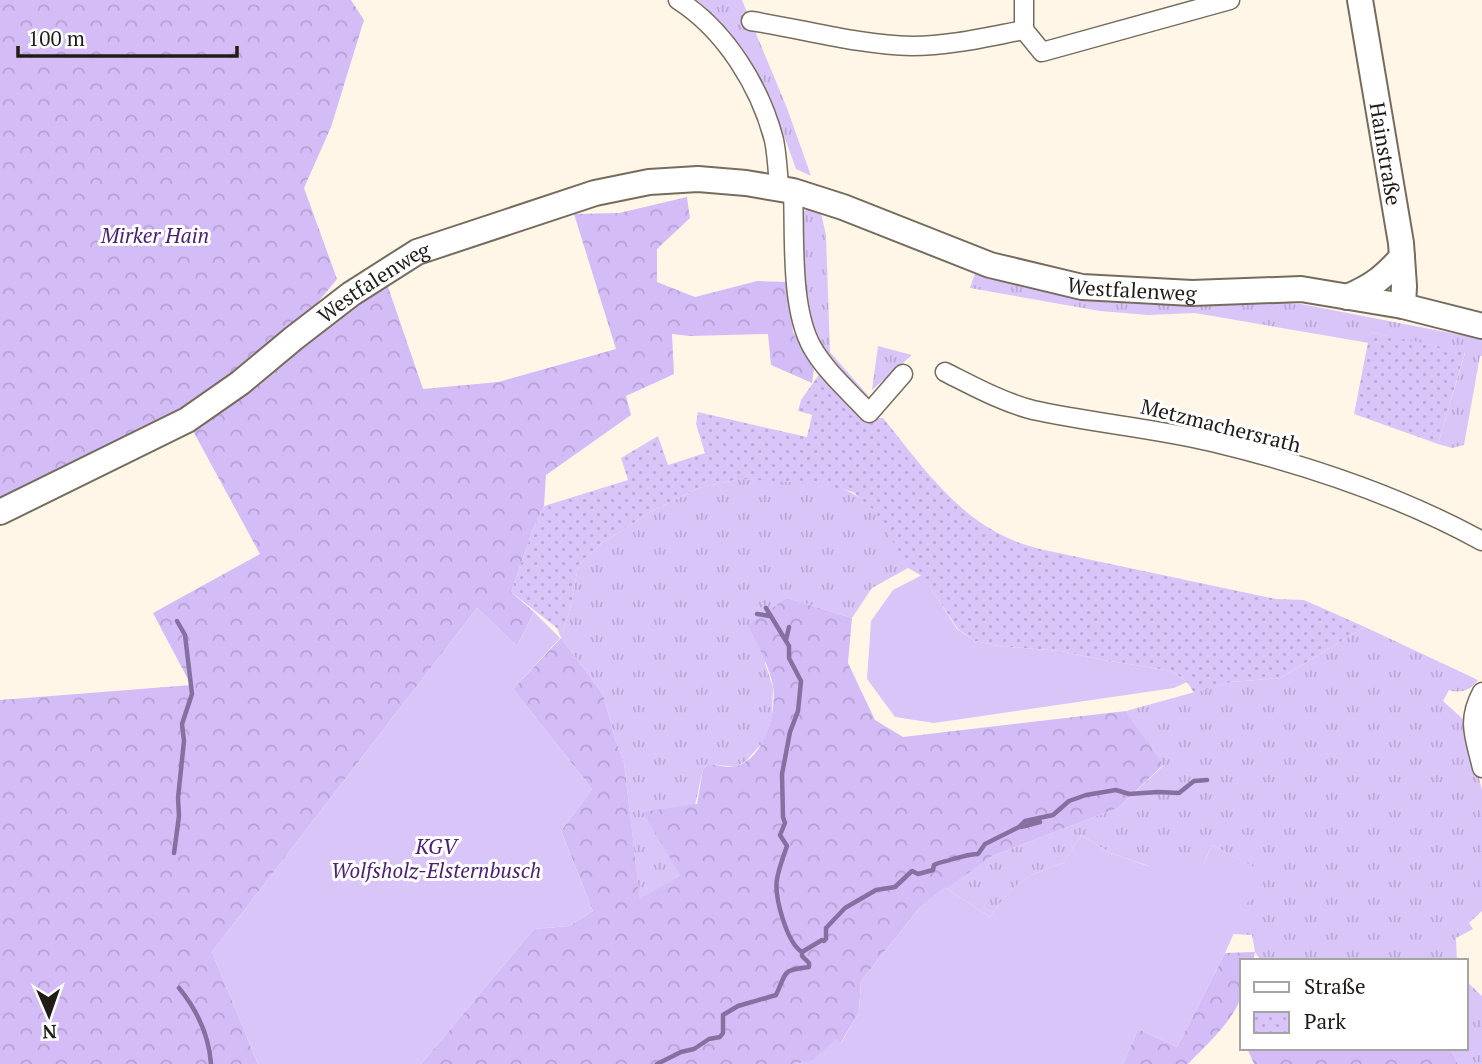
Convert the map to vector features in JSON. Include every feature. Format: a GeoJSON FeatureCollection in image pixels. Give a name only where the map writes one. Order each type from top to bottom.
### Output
{"type":"FeatureCollection","features":[{"type":"Feature","properties":{"kind":"street"},"geometry":{"type":"LineString","coordinates":[[678,0],[711,28],[745,72],[762,106],[774,140],[786,190],[798,302],[802,325],[812,348],[824,365],[869,413],[903,374]]}},
{"type":"Feature","properties":{"kind":"street"},"geometry":{"type":"LineString","coordinates":[[1024,0],[1024,30],[1042,52],[1230,0]]}},
{"type":"Feature","properties":{"kind":"street","name":"Hainstraße"},"geometry":{"type":"LineString","coordinates":[[1360,0],[1402,257],[1403,306]]}},
{"type":"Feature","properties":{"kind":"street"},"geometry":{"type":"LineString","coordinates":[[751,21],[880,44],[913,46],[950,43],[1024,30]]}},
{"type":"Feature","properties":{"kind":"street","name":"Westfalenweg"},"geometry":{"type":"LineString","coordinates":[[0,512],[187,420],[240,383],[351,294],[417,252],[596,193],[649,183],[698,179],[786,190],[843,207],[990,265],[1082,286],[1192,293],[1301,289],[1403,306],[1482,326]]}},
{"type":"Feature","properties":{"kind":"street"},"geometry":{"type":"LineString","coordinates":[[1348,297],[1383,278],[1402,257]]}},
{"type":"Feature","properties":{"kind":"street","name":"Metzmachersrath"},"geometry":{"type":"LineString","coordinates":[[945,372],[992,395],[1031,409],[1148,428],[1212,442],[1294,465],[1385,496],[1482,541]]}},
{"type":"Feature","properties":{"kind":"street"},"geometry":{"type":"LineString","coordinates":[[1482,692],[1472,710],[1473,730],[1482,768]]}},
{"type":"Feature","properties":{"kind":"green space","name":"Mirker Hain"},"geometry":{"type":"Polygon","coordinates":[[[0,0],[351,0],[364,20],[331,127],[304,188],[337,279],[310,312],[183,410],[0,503],[0,0]]]}},
{"type":"Feature","properties":{"kind":"green space"},"geometry":{"type":"Polygon","coordinates":[[[697,0],[742,0],[787,108],[811,176],[796,169],[769,98],[747,58],[734,39],[697,0]]]}},
{"type":"Feature","properties":{"kind":"green space"},"geometry":{"type":"Polygon","coordinates":[[[687,197],[690,218],[657,249],[657,282],[695,297],[757,281],[787,282],[793,332],[814,369],[812,383],[771,365],[768,334],[672,334],[674,374],[626,396],[631,415],[546,475],[544,506],[511,592],[534,612],[517,646],[477,608],[212,952],[258,1064],[0,1064],[0,700],[191,685],[153,613],[260,554],[193,431],[264,380],[344,314],[387,284],[423,389],[498,382],[616,349],[574,214],[619,213],[687,197]]]}},
{"type":"Feature","properties":{"kind":"green space"},"geometry":{"type":"Polygon","coordinates":[[[808,209],[821,213],[826,235],[830,352],[871,399],[831,358],[811,318],[804,274],[801,218],[802,212],[808,209]]]}},
{"type":"Feature","properties":{"kind":"green space"},"geometry":{"type":"Polygon","coordinates":[[[975,273],[1022,287],[1106,302],[1156,305],[1268,302],[1301,304],[1482,339],[1482,356],[1464,445],[1452,448],[1438,444],[1465,353],[1370,332],[1369,343],[1195,313],[1148,315],[1100,311],[970,288],[975,273]]]}},
{"type":"Feature","properties":{"kind":"green space"},"geometry":{"type":"Polygon","coordinates":[[[1370,332],[1465,352],[1438,444],[1354,414],[1370,332]]]}},
{"type":"Feature","properties":{"kind":"green space"},"geometry":{"type":"Polygon","coordinates":[[[878,346],[912,355],[872,390],[878,346]]]}},
{"type":"Feature","properties":{"kind":"green space"},"geometry":{"type":"Polygon","coordinates":[[[820,373],[866,418],[883,418],[954,501],[989,528],[1012,540],[1040,549],[1276,599],[1304,600],[1365,627],[1280,678],[1231,682],[1194,693],[1187,682],[1172,671],[1061,651],[999,646],[975,641],[958,629],[922,576],[908,568],[875,511],[853,492],[821,484],[739,479],[699,488],[652,511],[601,544],[578,566],[572,602],[561,638],[557,628],[511,592],[544,506],[628,480],[621,458],[658,436],[668,465],[705,453],[696,424],[698,412],[807,437],[812,415],[798,411],[801,400],[820,373]]]}},
{"type":"Feature","properties":{"kind":"green space"},"geometry":{"type":"Polygon","coordinates":[[[739,479],[812,482],[848,491],[876,512],[908,568],[872,588],[852,618],[787,598],[765,663],[773,687],[772,715],[766,739],[746,761],[735,767],[710,764],[703,769],[680,875],[640,900],[624,762],[603,694],[561,638],[572,602],[578,566],[601,544],[652,511],[699,488],[739,479]]]}},
{"type":"Feature","properties":{"kind":"green space"},"geometry":{"type":"Polygon","coordinates":[[[922,575],[957,629],[975,641],[999,646],[1061,651],[1172,671],[1187,682],[1174,688],[934,723],[895,717],[867,679],[871,621],[893,590],[922,575]]]}},
{"type":"Feature","properties":{"kind":"green space"},"geometry":{"type":"Polygon","coordinates":[[[787,598],[852,618],[848,663],[875,720],[903,737],[1126,711],[1163,765],[1118,808],[992,856],[921,906],[861,981],[859,1012],[840,1044],[836,1040],[813,1061],[794,1064],[421,1064],[534,929],[569,926],[593,911],[561,831],[592,789],[513,689],[561,638],[603,694],[624,762],[640,899],[680,875],[643,812],[697,804],[703,769],[710,764],[737,766],[747,761],[762,744],[771,720],[773,686],[766,662],[748,625],[787,598]]]}},
{"type":"Feature","properties":{"kind":"green space","name":"KGV Wolfsholz-Elsternbusch"},"geometry":{"type":"Polygon","coordinates":[[[477,608],[517,646],[534,612],[560,638],[513,689],[592,789],[561,831],[593,911],[569,926],[534,929],[421,1064],[258,1064],[212,952],[477,608]]]}},
{"type":"Feature","properties":{"kind":"green space"},"geometry":{"type":"Polygon","coordinates":[[[1365,627],[1478,680],[1465,690],[1449,690],[1443,701],[1464,720],[1482,790],[1482,911],[1469,923],[1473,929],[1456,938],[1457,959],[1260,959],[1255,952],[1252,935],[1232,934],[1261,871],[1212,845],[1204,863],[1149,866],[1110,853],[1081,835],[1064,863],[1021,882],[990,917],[944,887],[992,856],[1118,808],[1163,766],[1126,711],[1231,682],[1280,678],[1365,627]]]}},
{"type":"Feature","properties":{"kind":"green space"},"geometry":{"type":"Polygon","coordinates":[[[1081,835],[1110,853],[1148,866],[1157,846],[1204,863],[1212,845],[1262,871],[1225,953],[1177,1047],[1138,1029],[1123,1064],[794,1064],[813,1060],[836,1039],[841,1043],[859,1012],[861,981],[921,906],[944,887],[990,917],[1021,882],[1040,871],[1064,863],[1081,835]]]}},
{"type":"Feature","properties":{"kind":"green space"},"geometry":{"type":"Polygon","coordinates":[[[1255,952],[1253,959],[1240,959],[1240,999],[1233,1014],[1219,1032],[1188,1064],[1123,1064],[1138,1029],[1177,1047],[1225,953],[1255,952]]]}},
{"type":"Feature","properties":{"kind":"green space"},"geometry":{"type":"Polygon","coordinates":[[[1468,983],[1482,996],[1482,1064],[1458,1064],[1451,1050],[1468,1050],[1468,983]]]}},
{"type":"Feature","properties":{"kind":"green space"},"geometry":{"type":"Polygon","coordinates":[[[1248,1050],[1451,1050],[1458,1064],[1254,1064],[1248,1050]]]}},
{"type":"Feature","properties":{"kind":"waterway"},"geometry":{"type":"LineString","coordinates":[[766,608],[789,646],[789,658],[801,681],[798,711],[790,732],[782,774],[785,823],[780,835],[787,846],[777,887],[787,930],[796,947],[802,952]]}},
{"type":"Feature","properties":{"kind":"waterway"},"geometry":{"type":"LineString","coordinates":[[757,614],[770,616]]}},
{"type":"Feature","properties":{"kind":"waterway"},"geometry":{"type":"LineString","coordinates":[[174,853],[184,741],[182,724],[192,694],[185,635],[177,621]]}},
{"type":"Feature","properties":{"kind":"waterway"},"geometry":{"type":"LineString","coordinates":[[786,640],[789,627]]}},
{"type":"Feature","properties":{"kind":"waterway"},"geometry":{"type":"LineString","coordinates":[[657,1064],[681,1052],[694,1049],[709,1039],[720,1037],[723,1033],[723,1015],[738,1006],[776,995],[789,971],[809,967],[802,952],[826,939],[826,928],[845,908],[876,890],[895,887],[912,871],[918,874],[933,870],[934,865],[939,863],[978,854],[985,844],[1019,827],[1025,821],[1053,815],[1069,801],[1086,795],[1116,790],[1129,794],[1179,793],[1194,781],[1207,780]]}},
{"type":"Feature","properties":{"kind":"waterway"},"geometry":{"type":"LineString","coordinates":[[1021,827],[1040,822]]}},
{"type":"Feature","properties":{"kind":"waterway"},"geometry":{"type":"LineString","coordinates":[[179,988],[201,1024],[208,1043],[211,1064]]}}]}
